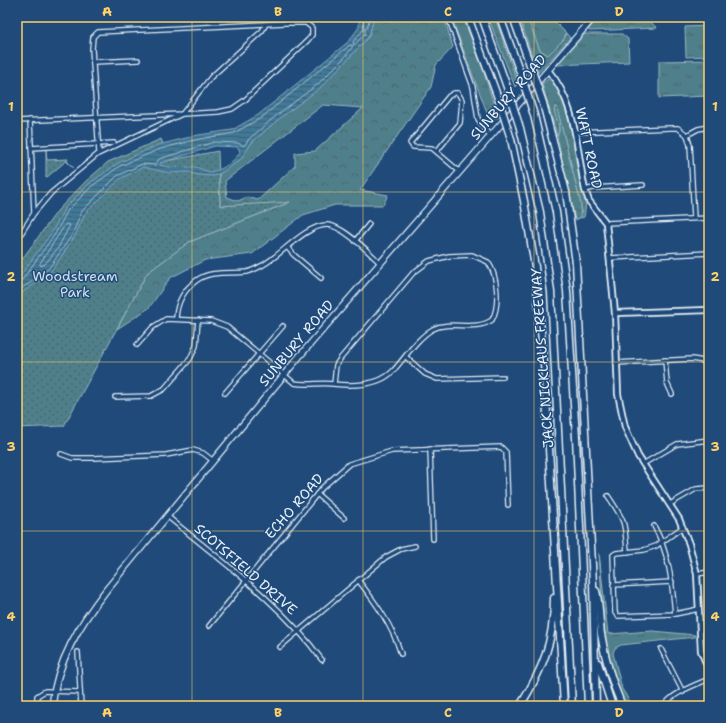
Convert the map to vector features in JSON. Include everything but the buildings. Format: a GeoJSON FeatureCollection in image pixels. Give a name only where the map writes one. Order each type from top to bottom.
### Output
{"type":"FeatureCollection","features":[{"type":"Feature","properties":{"kind":"highway"},"geometry":{"type":"LineString","coordinates":[[468,17],[498,98],[511,139],[524,200],[535,267],[544,363],[564,706]]}},
{"type":"Feature","properties":{"kind":"highway","name":"JACK NICKLAUS FREEWAY"},"geometry":{"type":"LineString","coordinates":[[482,17],[520,128],[540,212],[551,292],[572,706]]}},
{"type":"Feature","properties":{"kind":"highway","name":"JACK NICKLAUS FREEWAY"},"geometry":{"type":"LineString","coordinates":[[500,17],[534,115],[556,212],[567,291],[576,438],[588,706]]}},
{"type":"Feature","properties":{"kind":"highway"},"geometry":{"type":"LineString","coordinates":[[513,17],[543,103],[566,192],[576,263],[593,583],[596,706]]}},
{"type":"Feature","properties":{"kind":"highway"},"geometry":{"type":"LineString","coordinates":[[520,706],[533,687],[548,648],[553,627],[552,514]]}},
{"type":"Feature","properties":{"kind":"highway"},"geometry":{"type":"LineString","coordinates":[[593,583],[599,602],[601,634],[606,658],[622,706]]}},
{"type":"Feature","properties":{"kind":"highway"},"geometry":{"type":"LineString","coordinates":[[594,638],[599,668],[612,706]]}},
{"type":"Feature","properties":{"kind":"main road","name":"SUNBURY ROAD"},"geometry":{"type":"LineString","coordinates":[[52,706],[54,691],[66,653],[80,625],[107,589],[212,460],[284,375],[459,171],[594,17]]}},
{"type":"Feature","properties":{"kind":"street"},"geometry":{"type":"LineString","coordinates":[[448,17],[473,87],[478,119],[490,136]]}},
{"type":"Feature","properties":{"kind":"street"},"geometry":{"type":"LineString","coordinates":[[17,121],[97,118],[218,112],[232,109],[245,100],[308,40],[312,35],[310,25],[302,22],[107,30],[98,32],[93,37],[97,118],[97,144],[99,153]]}},
{"type":"Feature","properties":{"kind":"street"},"geometry":{"type":"LineString","coordinates":[[17,240],[34,213],[51,193],[99,153],[182,114],[211,77],[262,31],[266,24]]}},
{"type":"Feature","properties":{"kind":"street"},"geometry":{"type":"LineString","coordinates":[[94,62],[138,60]]}},
{"type":"Feature","properties":{"kind":"street","name":"WATT ROAD"},"geometry":{"type":"LineString","coordinates":[[548,70],[557,80],[567,101],[575,132],[585,190],[590,201],[606,223]]}},
{"type":"Feature","properties":{"kind":"street"},"geometry":{"type":"LineString","coordinates":[[437,151],[460,123],[462,100],[458,93],[454,93],[449,96],[410,143],[413,147],[427,147],[437,151],[459,171]]}},
{"type":"Feature","properties":{"kind":"street"},"geometry":{"type":"LineString","coordinates":[[30,120],[34,213]]}},
{"type":"Feature","properties":{"kind":"street"},"geometry":{"type":"LineString","coordinates":[[687,135],[698,129],[709,126]]}},
{"type":"Feature","properties":{"kind":"street"},"geometry":{"type":"LineString","coordinates":[[575,132],[678,128],[687,135],[690,146],[694,218]]}},
{"type":"Feature","properties":{"kind":"street"},"geometry":{"type":"LineString","coordinates":[[31,148],[118,143]]}},
{"type":"Feature","properties":{"kind":"street"},"geometry":{"type":"LineString","coordinates":[[585,190],[593,188],[643,185]]}},
{"type":"Feature","properties":{"kind":"street"},"geometry":{"type":"LineString","coordinates":[[709,218],[606,223],[610,258],[610,282],[615,313],[618,394],[625,427],[643,464],[670,504],[683,527],[690,544],[697,574],[702,651],[709,670]]}},
{"type":"Feature","properties":{"kind":"street"},"geometry":{"type":"LineString","coordinates":[[176,318],[177,306],[184,290],[198,279],[223,272],[248,272],[265,264],[314,228],[326,224],[340,229],[380,263]]}},
{"type":"Feature","properties":{"kind":"street"},"geometry":{"type":"LineString","coordinates":[[355,241],[369,224]]}},
{"type":"Feature","properties":{"kind":"street"},"geometry":{"type":"LineString","coordinates":[[287,247],[321,278]]}},
{"type":"Feature","properties":{"kind":"street"},"geometry":{"type":"LineString","coordinates":[[610,258],[709,253]]}},
{"type":"Feature","properties":{"kind":"street"},"geometry":{"type":"LineString","coordinates":[[137,345],[153,327],[161,321],[176,318],[211,321],[227,327],[294,383],[305,386],[367,384],[387,376],[406,357],[423,336],[433,329],[445,326],[480,325],[492,320],[496,307],[495,276],[488,262],[472,255],[449,256],[429,261],[413,273],[340,359],[336,365],[334,384]]}},
{"type":"Feature","properties":{"kind":"street"},"geometry":{"type":"LineString","coordinates":[[615,313],[709,310]]}},
{"type":"Feature","properties":{"kind":"street"},"geometry":{"type":"LineString","coordinates":[[115,398],[151,396],[164,389],[190,359],[196,346],[198,320]]}},
{"type":"Feature","properties":{"kind":"street"},"geometry":{"type":"LineString","coordinates":[[225,393],[283,326]]}},
{"type":"Feature","properties":{"kind":"street"},"geometry":{"type":"LineString","coordinates":[[406,357],[426,374],[437,379],[503,377]]}},
{"type":"Feature","properties":{"kind":"street"},"geometry":{"type":"LineString","coordinates":[[616,363],[692,359],[709,362]]}},
{"type":"Feature","properties":{"kind":"street"},"geometry":{"type":"LineString","coordinates":[[666,360],[667,383],[672,394]]}},
{"type":"Feature","properties":{"kind":"street"},"geometry":{"type":"LineString","coordinates":[[643,464],[678,444],[709,440]]}},
{"type":"Feature","properties":{"kind":"street","name":"ECHO ROAD"},"geometry":{"type":"LineString","coordinates":[[209,626],[317,494],[349,464],[392,451],[497,446],[504,449],[506,455],[508,505]]}},
{"type":"Feature","properties":{"kind":"street"},"geometry":{"type":"LineString","coordinates":[[430,449],[434,539]]}},
{"type":"Feature","properties":{"kind":"street"},"geometry":{"type":"LineString","coordinates":[[60,454],[72,458],[166,456],[194,450],[203,453],[212,460]]}},
{"type":"Feature","properties":{"kind":"street"},"geometry":{"type":"LineString","coordinates":[[670,504],[696,489],[709,488]]}},
{"type":"Feature","properties":{"kind":"street"},"geometry":{"type":"LineString","coordinates":[[317,494],[344,518]]}},
{"type":"Feature","properties":{"kind":"street"},"geometry":{"type":"LineString","coordinates":[[608,496],[622,517],[625,525],[627,552]]}},
{"type":"Feature","properties":{"kind":"street","name":"SCOTSFIELD DRIVE"},"geometry":{"type":"LineString","coordinates":[[167,516],[277,607],[299,631],[322,660]]}},
{"type":"Feature","properties":{"kind":"street"},"geometry":{"type":"LineString","coordinates":[[654,526],[663,542],[672,582],[675,614]]}},
{"type":"Feature","properties":{"kind":"street"},"geometry":{"type":"LineString","coordinates":[[683,527],[656,546],[613,556],[615,613],[616,616],[675,614],[699,610]]}},
{"type":"Feature","properties":{"kind":"street"},"geometry":{"type":"LineString","coordinates":[[280,648],[386,557],[401,549],[415,546]]}},
{"type":"Feature","properties":{"kind":"street"},"geometry":{"type":"LineString","coordinates":[[697,574],[709,572]]}},
{"type":"Feature","properties":{"kind":"street"},"geometry":{"type":"LineString","coordinates":[[358,580],[379,606],[391,628],[401,654]]}},
{"type":"Feature","properties":{"kind":"street"},"geometry":{"type":"LineString","coordinates":[[613,585],[672,582]]}},
{"type":"Feature","properties":{"kind":"street"},"geometry":{"type":"LineString","coordinates":[[661,649],[683,692]]}},
{"type":"Feature","properties":{"kind":"street"},"geometry":{"type":"LineString","coordinates":[[78,652],[81,706]]}},
{"type":"Feature","properties":{"kind":"street"},"geometry":{"type":"LineString","coordinates":[[664,706],[666,702],[709,679]]}},
{"type":"Feature","properties":{"kind":"street"},"geometry":{"type":"LineString","coordinates":[[36,706],[37,698],[40,694],[54,691],[80,692]]}},
{"type":"Feature","properties":{"kind":"green space"},"geometry":{"type":"Polygon","coordinates":[[[374,17],[444,17],[453,47],[436,65],[431,87],[360,190],[388,195],[383,205],[335,205],[303,215],[252,254],[205,260],[170,278],[149,308],[117,329],[147,273],[189,242],[288,203],[220,206],[219,174],[241,159],[252,142],[315,91],[369,36],[374,17]],[[323,105],[225,181],[227,197],[238,201],[247,197],[258,200],[295,166],[295,153],[315,151],[363,108],[323,105]]]}},
{"type":"Feature","properties":{"kind":"green space"},"geometry":{"type":"Polygon","coordinates":[[[451,17],[463,17],[483,69],[498,118],[489,118],[451,17]]]}},
{"type":"Feature","properties":{"kind":"green space"},"geometry":{"type":"Polygon","coordinates":[[[488,17],[495,17],[518,84],[515,87],[488,17]]]}},
{"type":"Feature","properties":{"kind":"green space"},"geometry":{"type":"Polygon","coordinates":[[[519,17],[527,17],[540,50],[548,55],[564,39],[566,33],[570,38],[538,73],[519,17]]]}},
{"type":"Feature","properties":{"kind":"green space"},"geometry":{"type":"Polygon","coordinates":[[[527,17],[550,17],[566,33],[564,39],[548,55],[540,50],[527,17]]]}},
{"type":"Feature","properties":{"kind":"green space"},"geometry":{"type":"Polygon","coordinates":[[[599,17],[645,17],[657,28],[588,30],[599,17]]]}},
{"type":"Feature","properties":{"kind":"green space"},"geometry":{"type":"Polygon","coordinates":[[[709,26],[709,56],[686,57],[685,27],[709,26]]]}},
{"type":"Feature","properties":{"kind":"green space"},"geometry":{"type":"Polygon","coordinates":[[[585,34],[622,34],[628,39],[629,62],[556,65],[585,34]]]}},
{"type":"Feature","properties":{"kind":"green space"},"geometry":{"type":"Polygon","coordinates":[[[709,60],[709,96],[659,98],[659,61],[709,60]]]}},
{"type":"Feature","properties":{"kind":"green space"},"geometry":{"type":"Polygon","coordinates":[[[548,79],[555,85],[561,97],[572,134],[585,203],[584,217],[581,218],[581,205],[557,108],[554,110],[559,127],[557,136],[542,84],[548,79]]]}},
{"type":"Feature","properties":{"kind":"green space"},"geometry":{"type":"Polygon","coordinates":[[[555,106],[557,108],[581,205],[580,218],[575,220],[557,136],[559,133],[559,125],[555,114],[555,106]]]}},
{"type":"Feature","properties":{"kind":"green space","name":"Woodstream Park"},"geometry":{"type":"Polygon","coordinates":[[[161,139],[168,155],[161,162],[218,151],[220,206],[290,202],[189,242],[147,273],[64,426],[17,428],[17,266],[58,210],[86,181],[108,162],[161,139]]]}},
{"type":"Feature","properties":{"kind":"green space"},"geometry":{"type":"Polygon","coordinates":[[[46,150],[47,160],[68,159],[67,161],[74,168],[66,161],[46,178],[46,150]]]}},
{"type":"Feature","properties":{"kind":"green space"},"geometry":{"type":"Polygon","coordinates":[[[599,553],[608,634],[653,631],[695,635],[695,637],[621,645],[615,648],[613,653],[622,689],[633,706],[624,706],[611,669],[607,650],[603,612],[599,553]]]}},
{"type":"Feature","properties":{"kind":"water"},"geometry":{"type":"Polygon","coordinates":[[[359,17],[374,17],[369,36],[320,88],[280,118],[252,142],[241,159],[223,172],[213,176],[199,175],[188,172],[169,173],[143,167],[120,179],[85,214],[75,236],[52,270],[24,291],[17,302],[17,280],[52,232],[65,208],[90,183],[118,163],[158,145],[198,135],[232,130],[258,115],[348,42],[359,27],[359,17]],[[215,146],[160,163],[160,165],[172,167],[196,167],[206,171],[216,171],[234,160],[240,152],[238,147],[215,146]]]}}]}
